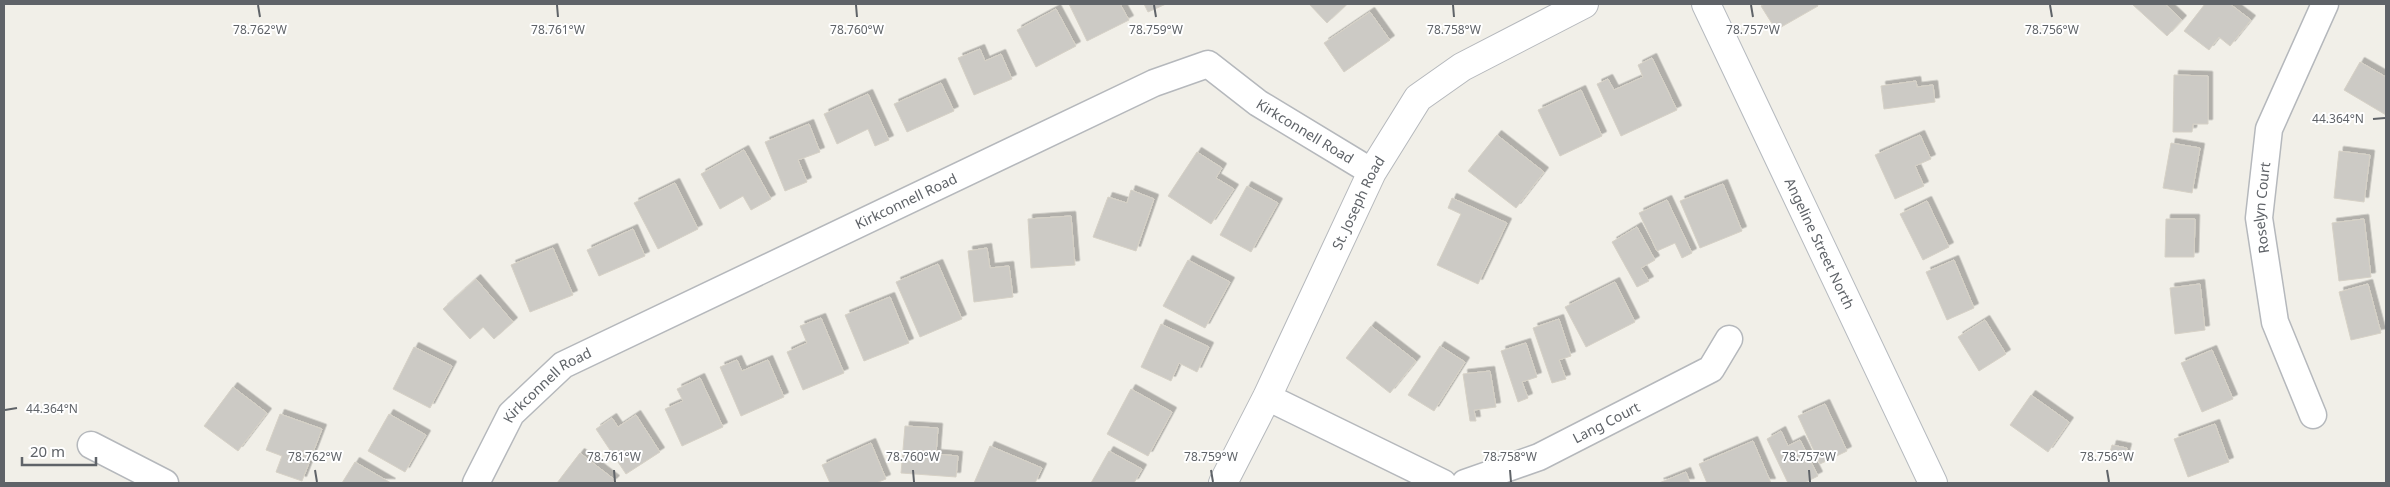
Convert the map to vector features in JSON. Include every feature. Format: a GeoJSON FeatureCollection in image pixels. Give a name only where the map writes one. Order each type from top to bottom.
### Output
{"type":"FeatureCollection","features":[{"type":"Feature","properties":{"kind":"street","name":"St. Joseph Road"},"geometry":{"type":"LineString","coordinates":[[1223,483],[1266,397],[1372,172],[1418,98],[1462,67],[1584,4]]}},
{"type":"Feature","properties":{"kind":"street","name":"Angeline Street North"},"geometry":{"type":"LineString","coordinates":[[1706,4],[1933,483]]}},
{"type":"Feature","properties":{"kind":"street","name":"Roselyn Court"},"geometry":{"type":"LineString","coordinates":[[2313,414],[2275,322],[2259,218],[2269,129],[2325,4]]}},
{"type":"Feature","properties":{"kind":"street","name":"Kirkconnell Road"},"geometry":{"type":"LineString","coordinates":[[476,483],[510,414],[562,365],[1154,83],[1199,67],[1208,64],[1258,103],[1372,172]]}},
{"type":"Feature","properties":{"kind":"street","name":"Lang Court"},"geometry":{"type":"LineString","coordinates":[[1465,483],[1539,457],[1711,369],[1729,339]]}},
{"type":"Feature","properties":{"kind":"street"},"geometry":{"type":"LineString","coordinates":[[1266,397],[1443,483]]}},
{"type":"Feature","properties":{"kind":"street"},"geometry":{"type":"LineString","coordinates":[[91,445],[165,483]]}},
{"type":"Feature","properties":{"kind":"building"},"geometry":{"type":"Polygon","coordinates":[[[1069,4],[1120,4],[1129,20],[1087,41],[1069,4]]]}},
{"type":"Feature","properties":{"kind":"building"},"geometry":{"type":"Polygon","coordinates":[[[1144,4],[1166,4],[1148,12],[1144,4]]]}},
{"type":"Feature","properties":{"kind":"building"},"geometry":{"type":"Polygon","coordinates":[[[1309,4],[1347,4],[1327,23],[1309,4]]]}},
{"type":"Feature","properties":{"kind":"building"},"geometry":{"type":"Polygon","coordinates":[[[1765,4],[1817,4],[1818,6],[1776,30],[1761,6],[1765,4]]]}},
{"type":"Feature","properties":{"kind":"building"},"geometry":{"type":"Polygon","coordinates":[[[2132,4],[2165,4],[2182,20],[2167,36],[2132,4]]]}},
{"type":"Feature","properties":{"kind":"building"},"geometry":{"type":"Polygon","coordinates":[[[2205,4],[2230,4],[2251,20],[2230,46],[2219,37],[2209,50],[2184,31],[2205,4]]]}},
{"type":"Feature","properties":{"kind":"building"},"geometry":{"type":"Polygon","coordinates":[[[1056,9],[1076,46],[1036,67],[1017,30],[1056,9]]]}},
{"type":"Feature","properties":{"kind":"building"},"geometry":{"type":"Polygon","coordinates":[[[1370,12],[1390,40],[1344,72],[1324,43],[1370,12]]]}},
{"type":"Feature","properties":{"kind":"building"},"geometry":{"type":"Polygon","coordinates":[[[980,49],[985,61],[1001,54],[1012,79],[974,95],[958,58],[980,49]]]}},
{"type":"Feature","properties":{"kind":"building"},"geometry":{"type":"Polygon","coordinates":[[[1652,58],[1677,110],[1621,136],[1597,84],[1608,79],[1614,90],[1643,77],[1638,65],[1652,58]]]}},
{"type":"Feature","properties":{"kind":"building"},"geometry":{"type":"Polygon","coordinates":[[[2360,62],[2386,77],[2386,115],[2344,90],[2360,62]]]}},
{"type":"Feature","properties":{"kind":"building"},"geometry":{"type":"Polygon","coordinates":[[[2174,75],[2208,76],[2208,124],[2193,124],[2192,132],[2173,132],[2174,75]]]}},
{"type":"Feature","properties":{"kind":"building"},"geometry":{"type":"Polygon","coordinates":[[[1916,81],[1917,87],[1933,85],[1935,102],[1884,109],[1881,86],[1916,81]]]}},
{"type":"Feature","properties":{"kind":"building"},"geometry":{"type":"Polygon","coordinates":[[[941,83],[954,111],[907,132],[894,104],[941,83]]]}},
{"type":"Feature","properties":{"kind":"building"},"geometry":{"type":"Polygon","coordinates":[[[1581,90],[1602,136],[1560,156],[1538,110],[1581,90]]]}},
{"type":"Feature","properties":{"kind":"building"},"geometry":{"type":"Polygon","coordinates":[[[868,94],[889,140],[875,146],[868,129],[837,144],[824,114],[868,94]]]}},
{"type":"Feature","properties":{"kind":"building"},"geometry":{"type":"Polygon","coordinates":[[[809,124],[820,152],[798,160],[807,182],[785,191],[765,142],[809,124]]]}},
{"type":"Feature","properties":{"kind":"building"},"geometry":{"type":"Polygon","coordinates":[[[1497,135],[1544,172],[1516,208],[1468,171],[1497,135]]]}},
{"type":"Feature","properties":{"kind":"building"},"geometry":{"type":"Polygon","coordinates":[[[1920,135],[1931,159],[1915,166],[1924,186],[1895,199],[1875,155],[1920,135]]]}},
{"type":"Feature","properties":{"kind":"building"},"geometry":{"type":"Polygon","coordinates":[[[2171,143],[2200,148],[2192,193],[2163,188],[2171,143]]]}},
{"type":"Feature","properties":{"kind":"building"},"geometry":{"type":"Polygon","coordinates":[[[744,150],[771,199],[751,210],[743,196],[720,209],[701,174],[744,150]]]}},
{"type":"Feature","properties":{"kind":"building"},"geometry":{"type":"Polygon","coordinates":[[[2339,151],[2370,155],[2364,202],[2334,198],[2339,151]]]}},
{"type":"Feature","properties":{"kind":"building"},"geometry":{"type":"Polygon","coordinates":[[[1197,152],[1222,168],[1216,178],[1234,189],[1211,224],[1168,196],[1197,152]]]}},
{"type":"Feature","properties":{"kind":"building"},"geometry":{"type":"Polygon","coordinates":[[[675,183],[698,229],[658,249],[634,203],[675,183]]]}},
{"type":"Feature","properties":{"kind":"building"},"geometry":{"type":"Polygon","coordinates":[[[1723,184],[1742,231],[1700,248],[1680,201],[1723,184]]]}},
{"type":"Feature","properties":{"kind":"building"},"geometry":{"type":"Polygon","coordinates":[[[1247,186],[1278,203],[1251,252],[1220,235],[1247,186]]]}},
{"type":"Feature","properties":{"kind":"building"},"geometry":{"type":"Polygon","coordinates":[[[1131,190],[1154,199],[1136,251],[1093,237],[1108,197],[1127,203],[1131,190]]]}},
{"type":"Feature","properties":{"kind":"building"},"geometry":{"type":"Polygon","coordinates":[[[1452,198],[1507,223],[1478,284],[1437,265],[1461,214],[1448,208],[1452,198]]]}},
{"type":"Feature","properties":{"kind":"building"},"geometry":{"type":"Polygon","coordinates":[[[1667,200],[1692,253],[1682,258],[1675,243],[1657,251],[1639,213],[1667,200]]]}},
{"type":"Feature","properties":{"kind":"building"},"geometry":{"type":"Polygon","coordinates":[[[1927,201],[1949,247],[1923,260],[1900,214],[1927,201]]]}},
{"type":"Feature","properties":{"kind":"building"},"geometry":{"type":"Polygon","coordinates":[[[1071,216],[1075,265],[1031,268],[1028,219],[1071,216]]]}},
{"type":"Feature","properties":{"kind":"building"},"geometry":{"type":"Polygon","coordinates":[[[2166,219],[2195,219],[2194,257],[2165,257],[2166,219]]]}},
{"type":"Feature","properties":{"kind":"building"},"geometry":{"type":"Polygon","coordinates":[[[2364,219],[2371,277],[2339,281],[2332,223],[2364,219]]]}},
{"type":"Feature","properties":{"kind":"building"},"geometry":{"type":"Polygon","coordinates":[[[1637,227],[1655,260],[1641,268],[1649,281],[1637,287],[1612,242],[1637,227]]]}},
{"type":"Feature","properties":{"kind":"building"},"geometry":{"type":"Polygon","coordinates":[[[633,229],[645,256],[599,276],[587,250],[633,229]]]}},
{"type":"Feature","properties":{"kind":"building"},"geometry":{"type":"Polygon","coordinates":[[[553,248],[573,295],[530,312],[511,265],[553,248]]]}},
{"type":"Feature","properties":{"kind":"building"},"geometry":{"type":"Polygon","coordinates":[[[987,248],[990,268],[1009,266],[1013,297],[974,302],[968,251],[987,248]]]}},
{"type":"Feature","properties":{"kind":"building"},"geometry":{"type":"Polygon","coordinates":[[[1188,260],[1230,282],[1205,328],[1163,306],[1188,260]]]}},
{"type":"Feature","properties":{"kind":"building"},"geometry":{"type":"Polygon","coordinates":[[[1954,260],[1974,308],[1947,320],[1926,272],[1954,260]]]}},
{"type":"Feature","properties":{"kind":"building"},"geometry":{"type":"Polygon","coordinates":[[[938,264],[962,319],[920,337],[896,282],[938,264]]]}},
{"type":"Feature","properties":{"kind":"building"},"geometry":{"type":"Polygon","coordinates":[[[476,279],[513,322],[494,339],[483,327],[470,339],[443,309],[476,279]]]}},
{"type":"Feature","properties":{"kind":"building"},"geometry":{"type":"Polygon","coordinates":[[[1615,282],[1635,322],[1586,347],[1565,307],[1615,282]]]}},
{"type":"Feature","properties":{"kind":"building"},"geometry":{"type":"Polygon","coordinates":[[[2200,284],[2205,330],[2175,334],[2170,288],[2200,284]]]}},
{"type":"Feature","properties":{"kind":"building"},"geometry":{"type":"Polygon","coordinates":[[[2368,284],[2381,333],[2351,340],[2339,292],[2368,284]]]}},
{"type":"Feature","properties":{"kind":"building"},"geometry":{"type":"Polygon","coordinates":[[[890,297],[909,343],[864,361],[845,315],[890,297]]]}},
{"type":"Feature","properties":{"kind":"building"},"geometry":{"type":"Polygon","coordinates":[[[821,318],[844,373],[803,390],[787,352],[807,343],[800,326],[821,318]]]}},
{"type":"Feature","properties":{"kind":"building"},"geometry":{"type":"Polygon","coordinates":[[[1559,319],[1571,356],[1559,360],[1566,379],[1552,383],[1533,328],[1559,319]]]}},
{"type":"Feature","properties":{"kind":"building"},"geometry":{"type":"Polygon","coordinates":[[[1985,320],[2006,354],[1979,371],[1958,337],[1985,320]]]}},
{"type":"Feature","properties":{"kind":"building"},"geometry":{"type":"Polygon","coordinates":[[[1161,324],[1209,347],[1197,372],[1179,363],[1171,381],[1141,367],[1161,324]]]}},
{"type":"Feature","properties":{"kind":"building"},"geometry":{"type":"Polygon","coordinates":[[[1371,326],[1416,361],[1390,393],[1346,358],[1371,326]]]}},
{"type":"Feature","properties":{"kind":"building"},"geometry":{"type":"Polygon","coordinates":[[[1526,343],[1537,377],[1522,382],[1528,398],[1518,402],[1501,351],[1526,343]]]}},
{"type":"Feature","properties":{"kind":"building"},"geometry":{"type":"Polygon","coordinates":[[[1440,346],[1465,362],[1434,411],[1408,395],[1440,346]]]}},
{"type":"Feature","properties":{"kind":"building"},"geometry":{"type":"Polygon","coordinates":[[[414,347],[452,366],[430,408],[393,389],[414,347]]]}},
{"type":"Feature","properties":{"kind":"building"},"geometry":{"type":"Polygon","coordinates":[[[2212,350],[2233,399],[2202,412],[2181,363],[2212,350]]]}},
{"type":"Feature","properties":{"kind":"building"},"geometry":{"type":"Polygon","coordinates":[[[737,360],[742,371],[768,360],[784,397],[741,416],[720,367],[737,360]]]}},
{"type":"Feature","properties":{"kind":"building"},"geometry":{"type":"Polygon","coordinates":[[[1490,371],[1496,407],[1474,410],[1476,421],[1470,421],[1463,374],[1490,371]]]}},
{"type":"Feature","properties":{"kind":"building"},"geometry":{"type":"Polygon","coordinates":[[[700,378],[723,427],[682,446],[665,409],[683,401],[677,389],[700,378]]]}},
{"type":"Feature","properties":{"kind":"building"},"geometry":{"type":"Polygon","coordinates":[[[233,387],[267,413],[238,451],[204,426],[233,387]]]}},
{"type":"Feature","properties":{"kind":"building"},"geometry":{"type":"Polygon","coordinates":[[[1131,389],[1172,412],[1148,456],[1107,434],[1131,389]]]}},
{"type":"Feature","properties":{"kind":"building"},"geometry":{"type":"Polygon","coordinates":[[[2031,395],[2069,422],[2048,452],[2010,425],[2031,395]]]}},
{"type":"Feature","properties":{"kind":"building"},"geometry":{"type":"Polygon","coordinates":[[[1825,404],[1847,451],[1820,464],[1798,416],[1825,404]]]}},
{"type":"Feature","properties":{"kind":"building"},"geometry":{"type":"Polygon","coordinates":[[[280,414],[322,429],[302,481],[276,472],[282,456],[266,450],[280,414]]]}},
{"type":"Feature","properties":{"kind":"building"},"geometry":{"type":"Polygon","coordinates":[[[389,414],[426,435],[405,472],[368,451],[389,414]]]}},
{"type":"Feature","properties":{"kind":"building"},"geometry":{"type":"Polygon","coordinates":[[[636,415],[660,452],[626,474],[596,429],[612,418],[618,427],[636,415]]]}},
{"type":"Feature","properties":{"kind":"building"},"geometry":{"type":"Polygon","coordinates":[[[2215,424],[2229,462],[2188,477],[2174,439],[2215,424]]]}},
{"type":"Feature","properties":{"kind":"building"},"geometry":{"type":"Polygon","coordinates":[[[905,426],[938,428],[936,454],[958,456],[956,477],[901,473],[905,426]]]}},
{"type":"Feature","properties":{"kind":"building"},"geometry":{"type":"Polygon","coordinates":[[[1781,431],[1788,446],[1800,440],[1818,476],[1804,483],[1788,483],[1767,439],[1781,431]]]}},
{"type":"Feature","properties":{"kind":"building"},"geometry":{"type":"Polygon","coordinates":[[[1753,441],[1771,483],[1707,483],[1699,464],[1753,441]]]}},
{"type":"Feature","properties":{"kind":"building"},"geometry":{"type":"Polygon","coordinates":[[[871,443],[886,479],[876,483],[830,483],[822,465],[871,443]]]}},
{"type":"Feature","properties":{"kind":"building"},"geometry":{"type":"Polygon","coordinates":[[[2112,445],[2127,448],[2124,459],[2109,456],[2112,445]]]}},
{"type":"Feature","properties":{"kind":"building"},"geometry":{"type":"Polygon","coordinates":[[[990,446],[1042,468],[1035,483],[974,483],[990,446]]]}},
{"type":"Feature","properties":{"kind":"building"},"geometry":{"type":"Polygon","coordinates":[[[1109,451],[1142,469],[1134,483],[1091,483],[1109,451]]]}},
{"type":"Feature","properties":{"kind":"building"},"geometry":{"type":"Polygon","coordinates":[[[580,453],[615,480],[612,483],[557,483],[580,453]]]}},
{"type":"Feature","properties":{"kind":"building"},"geometry":{"type":"Polygon","coordinates":[[[355,462],[391,483],[342,483],[355,462]]]}},
{"type":"Feature","properties":{"kind":"building"},"geometry":{"type":"Polygon","coordinates":[[[1686,472],[1690,483],[1659,483],[1686,472]]]}}]}
